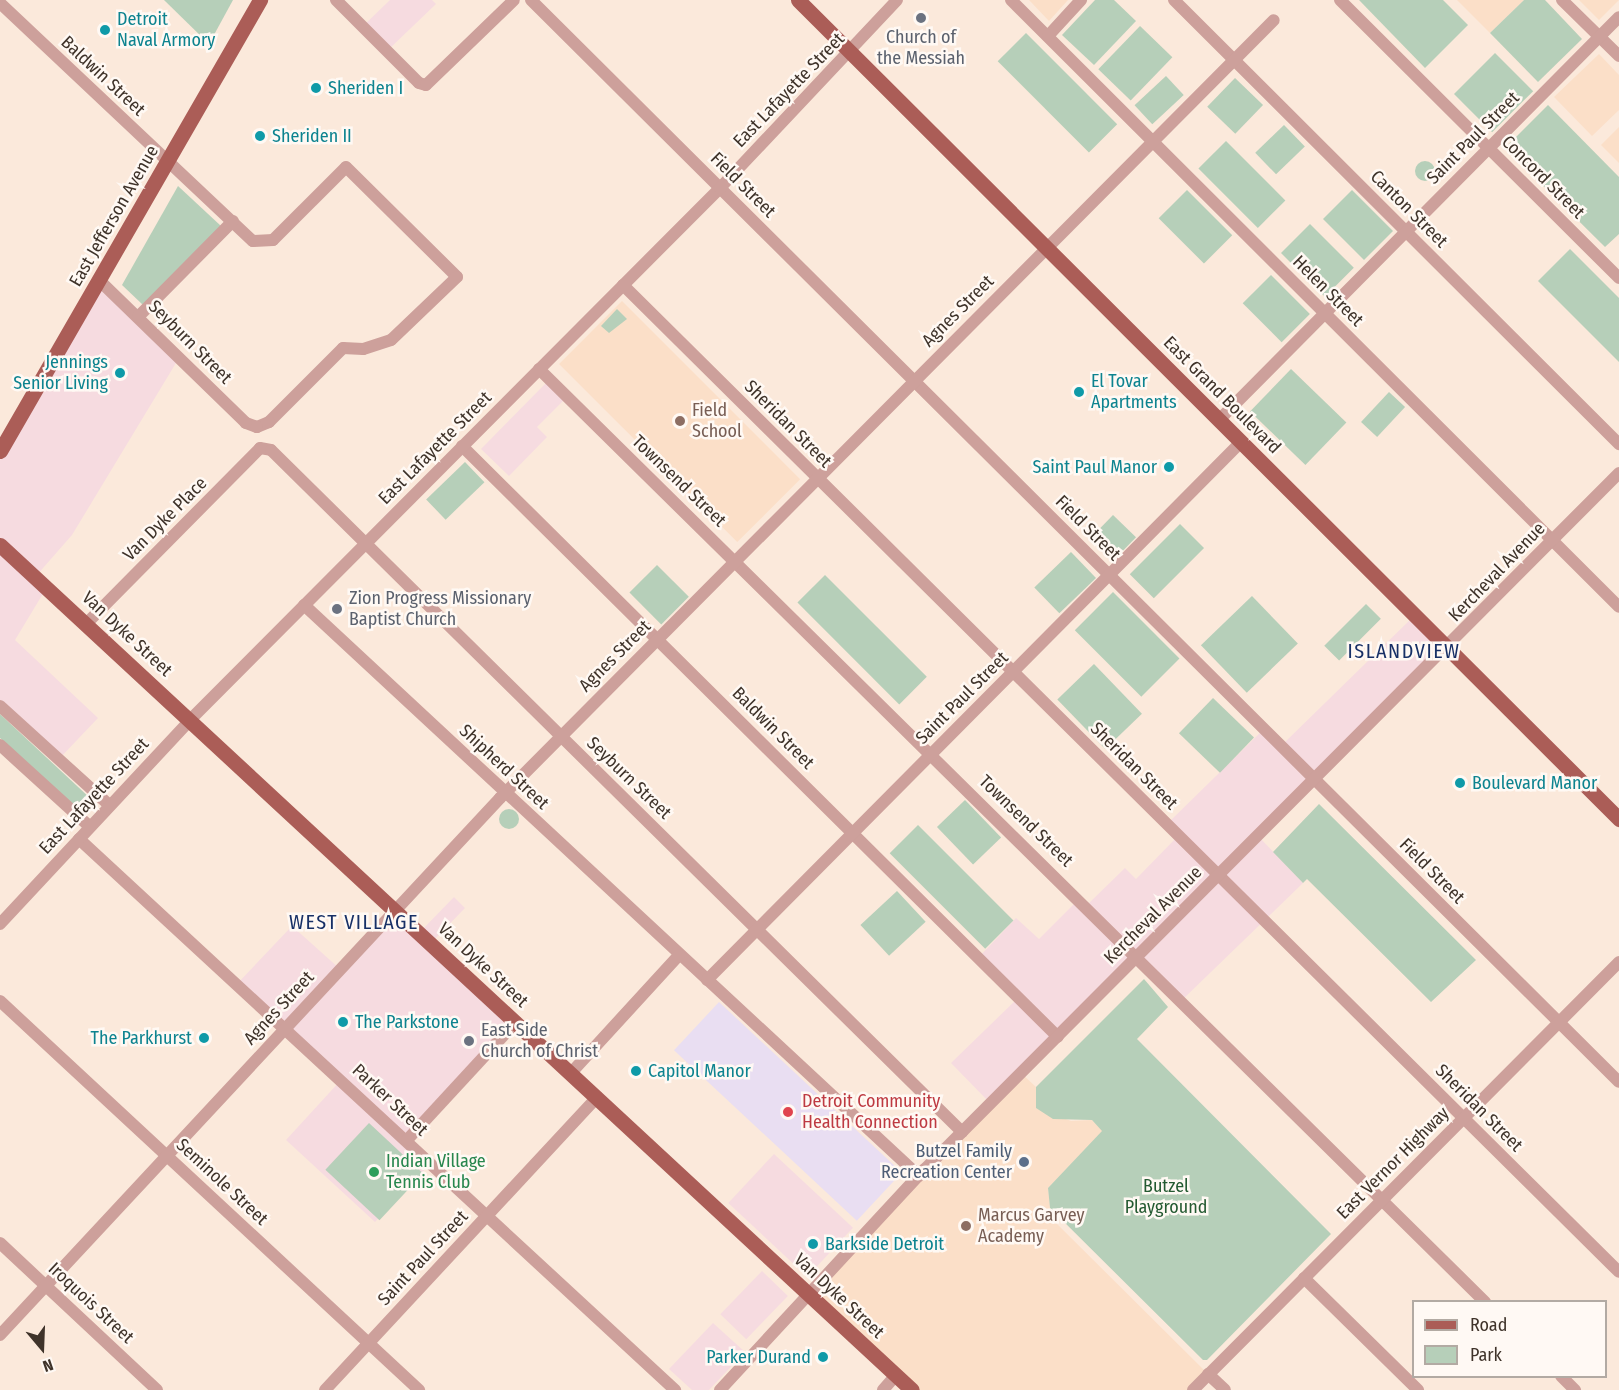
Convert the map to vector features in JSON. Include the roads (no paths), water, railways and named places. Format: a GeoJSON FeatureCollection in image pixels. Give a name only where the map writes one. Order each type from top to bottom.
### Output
{"type":"FeatureCollection","features":[{"type":"Feature","properties":{"kind":"main road","name":"East Jefferson Avenue"},"geometry":{"type":"LineString","coordinates":[[0,451],[260,0]]}},
{"type":"Feature","properties":{"kind":"main road","name":"East Grand Boulevard"},"geometry":{"type":"LineString","coordinates":[[798,0],[1619,819]]}},
{"type":"Feature","properties":{"kind":"main road","name":"Van Dyke Street"},"geometry":{"type":"LineString","coordinates":[[0,545],[87,623],[912,1390]]}},
{"type":"Feature","properties":{"kind":"street"},"geometry":{"type":"LineString","coordinates":[[336,0],[419,83],[426,85],[514,0]]}},
{"type":"Feature","properties":{"kind":"street","name":"Field Street"},"geometry":{"type":"LineString","coordinates":[[531,0],[1619,1082]]}},
{"type":"Feature","properties":{"kind":"street","name":"East Lafayette Street"},"geometry":{"type":"LineString","coordinates":[[0,924],[89,826],[191,720],[720,188],[851,53],[897,0]]}},
{"type":"Feature","properties":{"kind":"street","name":"Helen Street"},"geometry":{"type":"LineString","coordinates":[[1011,0],[1619,607]]}},
{"type":"Feature","properties":{"kind":"street"},"geometry":{"type":"LineString","coordinates":[[1048,36],[1081,0]]}},
{"type":"Feature","properties":{"kind":"street","name":"Canton Street"},"geometry":{"type":"LineString","coordinates":[[1174,0],[1619,444]]}},
{"type":"Feature","properties":{"kind":"street","name":"Concord Street"},"geometry":{"type":"LineString","coordinates":[[1340,0],[1619,278]]}},
{"type":"Feature","properties":{"kind":"street"},"geometry":{"type":"LineString","coordinates":[[1562,0],[1619,56]]}},
{"type":"Feature","properties":{"kind":"street","name":"Baldwin Street"},"geometry":{"type":"LineString","coordinates":[[0,3],[253,241],[264,243],[278,237],[346,167],[457,277],[398,335],[363,349],[343,348],[269,422],[257,427]]}},
{"type":"Feature","properties":{"kind":"street","name":"Saint Paul Street"},"geometry":{"type":"LineString","coordinates":[[1220,419],[1619,17]]}},
{"type":"Feature","properties":{"kind":"street","name":"Agnes Street"},"geometry":{"type":"LineString","coordinates":[[0,1335],[560,736],[1274,20]]}},
{"type":"Feature","properties":{"kind":"street"},"geometry":{"type":"LineString","coordinates":[[138,317],[233,221]]}},
{"type":"Feature","properties":{"kind":"street","name":"Seyburn Street"},"geometry":{"type":"LineString","coordinates":[[99,279],[246,423],[257,427]]}},
{"type":"Feature","properties":{"kind":"street","name":"Sheridan Street"},"geometry":{"type":"LineString","coordinates":[[623,285],[1217,877],[1619,1272]]}},
{"type":"Feature","properties":{"kind":"street","name":"Townsend Street"},"geometry":{"type":"LineString","coordinates":[[539,369],[932,753],[1483,1300]]}},
{"type":"Feature","properties":{"kind":"street","name":"Saint Paul Street"},"geometry":{"type":"LineString","coordinates":[[707,980],[1242,441]]}},
{"type":"Feature","properties":{"kind":"street","name":"Baldwin Street"},"geometry":{"type":"LineString","coordinates":[[462,446],[1058,1037]]}},
{"type":"Feature","properties":{"kind":"street","name":"Van Dyke Place"},"geometry":{"type":"LineString","coordinates":[[87,623],[260,448],[270,450]]}},
{"type":"Feature","properties":{"kind":"street","name":"Seyburn Street"},"geometry":{"type":"LineString","coordinates":[[270,450],[758,928],[962,1132]]}},
{"type":"Feature","properties":{"kind":"street","name":"Kercheval Avenue"},"geometry":{"type":"LineString","coordinates":[[727,1388],[919,1176],[1619,473]]}},
{"type":"Feature","properties":{"kind":"street","name":"Shipherd Street"},"geometry":{"type":"LineString","coordinates":[[304,605],[707,980]]}},
{"type":"Feature","properties":{"kind":"street"},"geometry":{"type":"LineString","coordinates":[[0,706],[110,805]]}},
{"type":"Feature","properties":{"kind":"street"},"geometry":{"type":"LineString","coordinates":[[0,745],[89,826]]}},
{"type":"Feature","properties":{"kind":"street","name":"Parker Street"},"geometry":{"type":"LineString","coordinates":[[79,838],[675,1390]]}},
{"type":"Feature","properties":{"kind":"street"},"geometry":{"type":"LineString","coordinates":[[571,1073],[679,955]]}},
{"type":"Feature","properties":{"kind":"street","name":"East Vernor Highway"},"geometry":{"type":"LineString","coordinates":[[1193,1390],[1619,962]]}},
{"type":"Feature","properties":{"kind":"street"},"geometry":{"type":"LineString","coordinates":[[707,980],[919,1176]]}},
{"type":"Feature","properties":{"kind":"street","name":"Seminole Street"},"geometry":{"type":"LineString","coordinates":[[0,1001],[419,1390]]}},
{"type":"Feature","properties":{"kind":"street"},"geometry":{"type":"LineString","coordinates":[[406,1140],[516,1022]]}},
{"type":"Feature","properties":{"kind":"street","name":"Saint Paul Street"},"geometry":{"type":"LineString","coordinates":[[325,1390],[597,1097]]}},
{"type":"Feature","properties":{"kind":"street","name":"Iroquois Street"},"geometry":{"type":"LineString","coordinates":[[0,1243],[157,1390]]}},
{"type":"Feature","properties":{"kind":"street"},"geometry":{"type":"LineString","coordinates":[[1304,1278],[1418,1390]]}},
{"type":"Feature","properties":{"kind":"street"},"geometry":{"type":"LineString","coordinates":[[1208,1374],[1225,1390]]}},
{"type":"Feature","properties":{"kind":"street"},"geometry":{"type":"LineString","coordinates":[[883,1390],[896,1375]]}},
{"type":"Feature","properties":{"kind":"street"},"geometry":{"type":"LineString","coordinates":[[1562,1378],[1575,1390]]}},
{"type":"Feature","properties":{"kind":"place","name":"Church of the Messiah"},"geometry":{"type":"Point","coordinates":[921,18]}},
{"type":"Feature","properties":{"kind":"place","name":"Detroit Naval Armory"},"geometry":{"type":"Point","coordinates":[105,30]}},
{"type":"Feature","properties":{"kind":"place","name":"Sheriden I"},"geometry":{"type":"Point","coordinates":[316,88]}},
{"type":"Feature","properties":{"kind":"place","name":"Sheriden II"},"geometry":{"type":"Point","coordinates":[260,136]}},
{"type":"Feature","properties":{"kind":"place","name":"Jennings Senior Living"},"geometry":{"type":"Point","coordinates":[120,373]}},
{"type":"Feature","properties":{"kind":"place","name":"El Tovar Apartments"},"geometry":{"type":"Point","coordinates":[1079,392]}},
{"type":"Feature","properties":{"kind":"place","name":"Field School"},"geometry":{"type":"Point","coordinates":[680,421]}},
{"type":"Feature","properties":{"kind":"place","name":"Saint Paul Manor"},"geometry":{"type":"Point","coordinates":[1169,467]}},
{"type":"Feature","properties":{"kind":"place","name":"Zion Progress Missionary Baptist Church"},"geometry":{"type":"Point","coordinates":[337,609]}},
{"type":"Feature","properties":{"kind":"place","name":"Boulevard Manor"},"geometry":{"type":"Point","coordinates":[1460,783]}},
{"type":"Feature","properties":{"kind":"place","name":"The Parkstone"},"geometry":{"type":"Point","coordinates":[343,1022]}},
{"type":"Feature","properties":{"kind":"place","name":"The Parkhurst"},"geometry":{"type":"Point","coordinates":[204,1038]}},
{"type":"Feature","properties":{"kind":"place","name":"East Side Church of Christ"},"geometry":{"type":"Point","coordinates":[469,1041]}},
{"type":"Feature","properties":{"kind":"place","name":"Capitol Manor"},"geometry":{"type":"Point","coordinates":[636,1071]}},
{"type":"Feature","properties":{"kind":"place","name":"Detroit Community Health Connection"},"geometry":{"type":"Point","coordinates":[788,1112]}},
{"type":"Feature","properties":{"kind":"place","name":"Butzel Family Recreation Center"},"geometry":{"type":"Point","coordinates":[1024,1162]}},
{"type":"Feature","properties":{"kind":"place","name":"Indian Village Tennis Club"},"geometry":{"type":"Point","coordinates":[374,1172]}},
{"type":"Feature","properties":{"kind":"place","name":"Marcus Garvey Academy"},"geometry":{"type":"Point","coordinates":[966,1226]}},
{"type":"Feature","properties":{"kind":"place","name":"Barkside Detroit"},"geometry":{"type":"Point","coordinates":[813,1244]}},
{"type":"Feature","properties":{"kind":"place","name":"Parker Durand"},"geometry":{"type":"Point","coordinates":[823,1357]}},
{"type":"Feature","properties":{"kind":"district","name":"ISLANDVIEW"},"geometry":{"type":"Point","coordinates":[1404,651]}},
{"type":"Feature","properties":{"kind":"district","name":"WEST VILLAGE"},"geometry":{"type":"Point","coordinates":[354,922]}},
{"type":"Feature","properties":{"kind":"park label","name":"Butzel Playground"},"geometry":{"type":"Point","coordinates":[1166,1197]}}]}
